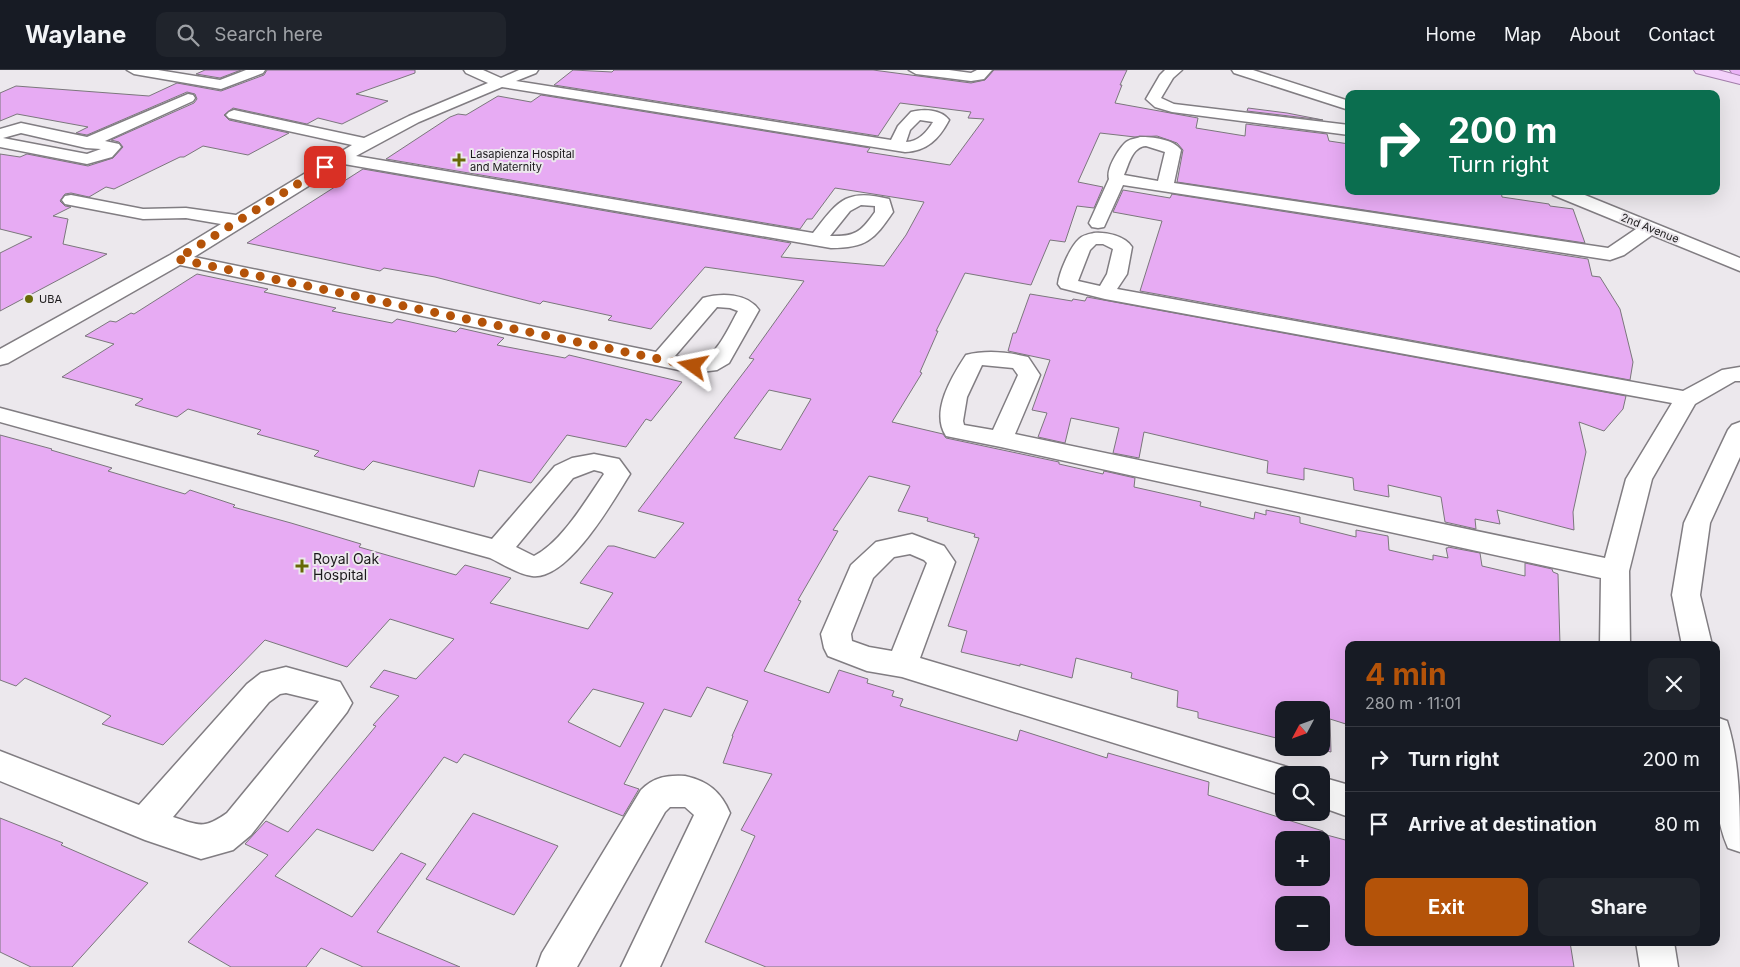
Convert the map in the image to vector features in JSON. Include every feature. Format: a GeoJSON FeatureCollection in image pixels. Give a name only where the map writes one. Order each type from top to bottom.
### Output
{"type":"FeatureCollection","features":[{"type":"Feature","properties":{"kind":"main road"},"geometry":{"type":"LineString","coordinates":[[1700,70],[1740,80]]}},
{"type":"Feature","properties":{"kind":"street"},"geometry":{"type":"LineString","coordinates":[[134,70],[220,85],[258,70]]}},
{"type":"Feature","properties":{"kind":"street"},"geometry":{"type":"LineString","coordinates":[[471,70],[502,83],[600,100],[896,144]]}},
{"type":"Feature","properties":{"kind":"street"},"geometry":{"type":"LineString","coordinates":[[4,352],[177,259],[366,143],[414,119],[531,70]]}},
{"type":"Feature","properties":{"kind":"street"},"geometry":{"type":"LineString","coordinates":[[916,70],[955,72],[971,77],[979,76],[985,70]]}},
{"type":"Feature","properties":{"kind":"street"},"geometry":{"type":"LineString","coordinates":[[1175,70],[1167,74],[1153,99],[1160,104],[1172,108],[1345,130]]}},
{"type":"Feature","properties":{"kind":"street"},"geometry":{"type":"LineString","coordinates":[[1239,70],[1345,105]]}},
{"type":"Feature","properties":{"kind":"street"},"geometry":{"type":"LineString","coordinates":[[1272,70],[1345,93]]}},
{"type":"Feature","properties":{"kind":"street"},"geometry":{"type":"LineString","coordinates":[[61,155],[188,98]]}},
{"type":"Feature","properties":{"kind":"street"},"geometry":{"type":"LineString","coordinates":[[234,115],[366,143]]}},
{"type":"Feature","properties":{"kind":"street"},"geometry":{"type":"LineString","coordinates":[[0,134],[21,128],[113,147],[106,154],[87,159],[0,142]]}},
{"type":"Feature","properties":{"kind":"street"},"geometry":{"type":"LineString","coordinates":[[1098,222],[1117,179],[1116,175],[1130,147],[1135,143],[1152,143],[1173,150],[1165,187]]}},
{"type":"Feature","properties":{"kind":"street"},"geometry":{"type":"LineString","coordinates":[[340,158],[818,240]]}},
{"type":"Feature","properties":{"kind":"street"},"geometry":{"type":"LineString","coordinates":[[1117,179],[1610,254],[1650,228]]}},
{"type":"Feature","properties":{"kind":"street","name":"2nd Avenue"},"geometry":{"type":"LineString","coordinates":[[1569,195],[1740,265]]}},
{"type":"Feature","properties":{"kind":"street","name":"2nd Avenue"},"geometry":{"type":"LineString","coordinates":[[1607,195],[1740,250]]}},
{"type":"Feature","properties":{"kind":"street"},"geometry":{"type":"LineString","coordinates":[[71,200],[142,214],[186,213],[237,221]]}},
{"type":"Feature","properties":{"kind":"street"},"geometry":{"type":"LineString","coordinates":[[177,259],[660,359]]}},
{"type":"Feature","properties":{"kind":"street"},"geometry":{"type":"LineString","coordinates":[[1105,293],[1686,398]]}},
{"type":"Feature","properties":{"kind":"street"},"geometry":{"type":"LineString","coordinates":[[1615,641],[1615,571],[1639,479],[1686,398],[1730,375],[1740,374]]}},
{"type":"Feature","properties":{"kind":"street"},"geometry":{"type":"LineString","coordinates":[[0,415],[498,550]]}},
{"type":"Feature","properties":{"kind":"street"},"geometry":{"type":"LineString","coordinates":[[1696,641],[1686,595],[1696,523],[1740,430]]}},
{"type":"Feature","properties":{"kind":"street"},"geometry":{"type":"LineString","coordinates":[[1001,439],[1615,571]]}},
{"type":"Feature","properties":{"kind":"street"},"geometry":{"type":"LineString","coordinates":[[902,665],[1275,778]]}},
{"type":"Feature","properties":{"kind":"street"},"geometry":{"type":"LineString","coordinates":[[0,766],[145,824],[201,842],[221,838],[239,824],[336,703],[329,692],[286,680],[272,682],[258,693],[145,824]]}},
{"type":"Feature","properties":{"kind":"street"},"geometry":{"type":"LineString","coordinates":[[1720,748],[1740,836]]}},
{"type":"Feature","properties":{"kind":"street"},"geometry":{"type":"LineString","coordinates":[[556,967],[654,801],[662,792],[687,790],[706,802],[712,813],[640,967]]}},
{"type":"Feature","properties":{"kind":"street"},"geometry":{"type":"LineString","coordinates":[[1330,795],[1345,800]]}},
{"type":"Feature","properties":{"kind":"street"},"geometry":{"type":"LineString","coordinates":[[1656,946],[1660,967]]}},
{"type":"Feature","properties":{"kind":"building"},"geometry":{"type":"Polygon","coordinates":[[[205,70],[241,70],[220,78],[196,74],[205,70]]]}},
{"type":"Feature","properties":{"kind":"building"},"geometry":{"type":"Polygon","coordinates":[[[267,70],[415,70],[415,73],[356,94],[388,101],[342,124],[318,118],[307,124],[233,108],[224,115],[229,120],[289,133],[248,155],[203,146],[184,157],[180,157],[114,189],[106,187],[89,197],[71,193],[65,194],[60,201],[65,206],[71,207],[53,216],[68,219],[63,244],[107,254],[0,311],[0,253],[32,237],[0,229],[0,154],[20,157],[27,154],[88,166],[113,158],[123,147],[119,142],[111,140],[194,103],[197,99],[195,94],[187,92],[87,135],[76,133],[88,127],[17,114],[0,121],[0,93],[16,86],[149,96],[177,83],[221,91],[264,75],[267,70]]]}},
{"type":"Feature","properties":{"kind":"building"},"geometry":{"type":"Polygon","coordinates":[[[573,70],[612,72],[614,70],[873,70],[971,83],[985,80],[994,70],[1127,70],[1115,103],[1198,118],[1196,128],[1245,136],[1246,124],[1327,134],[1329,141],[1345,143],[1345,195],[1502,195],[1502,197],[1573,209],[1585,243],[1177,182],[1183,150],[1177,143],[1157,136],[1135,137],[1100,133],[1078,182],[1103,187],[1094,208],[1077,206],[1065,242],[1050,240],[1031,285],[965,273],[936,331],[938,331],[920,372],[922,373],[892,422],[943,434],[946,438],[1059,462],[1059,464],[1103,474],[1104,471],[1135,478],[1134,487],[1201,502],[1200,506],[1254,519],[1255,512],[1266,515],[1266,510],[1300,517],[1300,523],[1356,537],[1356,530],[1388,536],[1389,550],[1433,560],[1433,555],[1448,558],[1446,548],[1448,547],[1480,553],[1482,566],[1525,576],[1525,563],[1552,569],[1553,572],[1558,574],[1560,641],[1345,641],[1345,724],[1330,719],[1330,701],[1275,701],[1275,738],[1198,718],[1198,712],[1177,707],[1178,691],[1131,678],[1132,673],[1076,658],[1072,678],[1020,664],[1020,666],[961,652],[967,631],[948,626],[979,538],[974,537],[975,534],[927,521],[928,518],[898,511],[910,486],[869,476],[833,530],[838,531],[798,600],[801,601],[764,671],[829,693],[839,670],[868,679],[867,683],[894,691],[892,696],[903,699],[900,706],[1017,741],[1020,730],[1107,758],[1108,753],[1209,782],[1208,795],[1275,816],[1275,821],[1291,821],[1323,831],[1275,831],[1275,886],[1330,886],[1330,836],[1345,840],[1345,946],[1571,946],[1574,967],[766,967],[705,942],[755,836],[741,830],[772,774],[723,763],[732,736],[748,701],[707,687],[691,717],[664,709],[624,784],[639,789],[623,816],[464,754],[457,763],[444,757],[373,851],[317,829],[275,876],[352,917],[401,853],[426,864],[377,932],[460,967],[363,967],[321,948],[306,967],[231,967],[188,942],[268,855],[245,844],[266,821],[288,832],[376,726],[373,725],[399,696],[370,687],[384,670],[416,679],[454,639],[390,619],[347,667],[265,640],[163,745],[102,724],[111,716],[25,678],[16,686],[0,680],[0,435],[112,468],[108,471],[185,494],[190,490],[235,505],[233,507],[361,544],[359,547],[456,575],[465,565],[511,578],[490,603],[588,629],[613,593],[580,583],[608,546],[655,558],[684,523],[638,511],[754,359],[749,358],[804,281],[705,267],[651,329],[608,320],[612,316],[543,301],[540,304],[435,277],[384,268],[380,271],[247,243],[363,169],[791,243],[781,257],[884,266],[906,235],[924,202],[835,188],[812,219],[807,219],[800,229],[386,159],[450,117],[458,114],[466,115],[498,96],[531,102],[541,95],[870,148],[867,152],[950,165],[984,119],[968,118],[971,112],[900,103],[878,136],[554,85],[573,70]],[[769,390],[734,438],[781,450],[811,399],[769,390]],[[593,689],[568,722],[620,747],[644,703],[593,689]]]}},
{"type":"Feature","properties":{"kind":"building"},"geometry":{"type":"Polygon","coordinates":[[[1248,108],[1287,113],[1323,120],[1247,111],[1248,108]]]}},
{"type":"Feature","properties":{"kind":"building"},"geometry":{"type":"Polygon","coordinates":[[[1123,190],[1170,198],[1172,194],[1588,259],[1592,276],[1600,277],[1620,309],[1633,362],[1630,380],[1140,291],[1162,221],[1113,212],[1123,190]]]}},
{"type":"Feature","properties":{"kind":"building"},"geometry":{"type":"Polygon","coordinates":[[[197,274],[268,289],[264,292],[336,308],[332,311],[392,323],[397,319],[456,332],[460,328],[504,338],[497,345],[565,358],[569,355],[682,382],[651,421],[646,419],[626,447],[567,435],[531,483],[479,470],[474,487],[373,461],[364,470],[314,456],[319,451],[257,434],[261,430],[188,409],[177,417],[135,405],[143,399],[62,377],[114,344],[85,336],[110,321],[116,322],[131,313],[134,314],[197,274]]]}},
{"type":"Feature","properties":{"kind":"building"},"geometry":{"type":"Polygon","coordinates":[[[1030,294],[1072,301],[1073,299],[1085,301],[1087,297],[1626,396],[1623,409],[1604,431],[1579,422],[1586,452],[1573,512],[1574,530],[1497,510],[1500,524],[1475,519],[1476,529],[1445,522],[1441,497],[1388,485],[1389,497],[1354,490],[1353,478],[1304,468],[1304,480],[1267,473],[1268,461],[1144,432],[1139,458],[1113,453],[1119,428],[1071,418],[1065,443],[1038,437],[1047,413],[1032,410],[1050,360],[1008,351],[1013,333],[1016,333],[1030,294]]]}},
{"type":"Feature","properties":{"kind":"building"},"geometry":{"type":"Polygon","coordinates":[[[1330,719],[1331,752],[1330,752],[1330,719]]]}},
{"type":"Feature","properties":{"kind":"building"},"geometry":{"type":"Polygon","coordinates":[[[473,813],[558,846],[514,915],[426,879],[473,813]]]}},
{"type":"Feature","properties":{"kind":"building"},"geometry":{"type":"Polygon","coordinates":[[[0,818],[63,843],[61,845],[148,883],[72,967],[31,967],[0,952],[0,818]]]}},
{"type":"Feature","properties":{"kind":"place","name":"Lasapienza Hospital and Maternity"},"geometry":{"type":"Point","coordinates":[459,160]}},
{"type":"Feature","properties":{"kind":"place","name":"UBA"},"geometry":{"type":"Point","coordinates":[29,299]}},
{"type":"Feature","properties":{"kind":"place","name":"Royal Oak Hospital"},"geometry":{"type":"Point","coordinates":[302,566]}},
{"type":"Feature","properties":{"kind":"route"},"geometry":{"type":"LineString","coordinates":[[325,167],[177,259],[693,366]]}}]}
